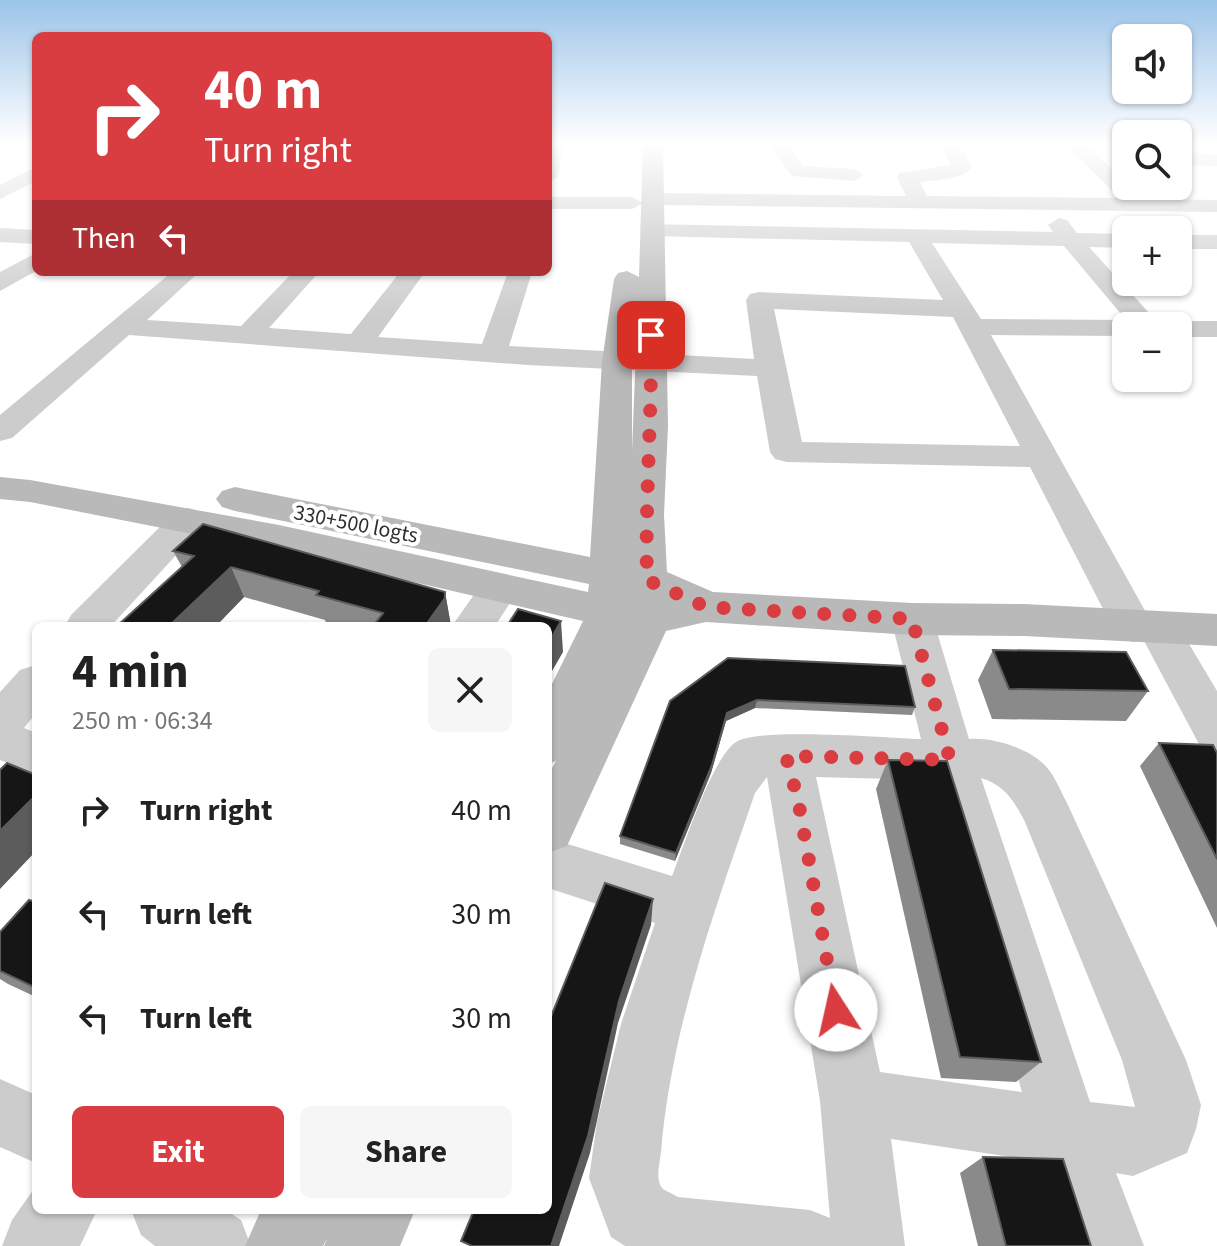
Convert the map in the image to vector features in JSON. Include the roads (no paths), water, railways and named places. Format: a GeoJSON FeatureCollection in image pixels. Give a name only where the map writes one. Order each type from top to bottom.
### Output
{"type":"FeatureCollection","features":[{"type":"Feature","properties":{"kind":"street"},"geometry":{"type":"LineString","coordinates":[[552,736],[629,597],[645,515],[651,366],[644,201]]}},
{"type":"Feature","properties":{"kind":"street"},"geometry":{"type":"LineString","coordinates":[[552,821],[637,650],[615,494],[617,362],[647,201]]}},
{"type":"Feature","properties":{"kind":"street"},"geometry":{"type":"LineString","coordinates":[[917,201],[920,204]]}},
{"type":"Feature","properties":{"kind":"street"},"geometry":{"type":"LineString","coordinates":[[1135,201],[1138,204]]}},
{"type":"Feature","properties":{"kind":"street"},"geometry":{"type":"LineString","coordinates":[[552,203],[917,237],[1112,241]]}},
{"type":"Feature","properties":{"kind":"street"},"geometry":{"type":"LineString","coordinates":[[646,210],[920,204],[1217,206]]}},
{"type":"Feature","properties":{"kind":"street"},"geometry":{"type":"LineString","coordinates":[[1043,205],[1099,275],[1134,312]]}},
{"type":"Feature","properties":{"kind":"street"},"geometry":{"type":"LineString","coordinates":[[0,235],[32,237]]}},
{"type":"Feature","properties":{"kind":"street"},"geometry":{"type":"LineString","coordinates":[[917,237],[967,318],[1043,457],[1146,627],[1217,732]]}},
{"type":"Feature","properties":{"kind":"street"},"geometry":{"type":"LineString","coordinates":[[1197,242],[1217,261]]}},
{"type":"Feature","properties":{"kind":"street"},"geometry":{"type":"LineString","coordinates":[[0,283],[32,263]]}},
{"type":"Feature","properties":{"kind":"street"},"geometry":{"type":"LineString","coordinates":[[0,431],[183,276]]}},
{"type":"Feature","properties":{"kind":"street"},"geometry":{"type":"LineString","coordinates":[[249,334],[303,276]]}},
{"type":"Feature","properties":{"kind":"street"},"geometry":{"type":"LineString","coordinates":[[360,341],[410,276]]}},
{"type":"Feature","properties":{"kind":"street"},"geometry":{"type":"LineString","coordinates":[[493,353],[519,276]]}},
{"type":"Feature","properties":{"kind":"street"},"geometry":{"type":"LineString","coordinates":[[1043,457],[787,452],[759,300],[1112,327]]}},
{"type":"Feature","properties":{"kind":"street"},"geometry":{"type":"LineString","coordinates":[[126,327],[360,341],[651,366],[770,368]]}},
{"type":"Feature","properties":{"kind":"street"},"geometry":{"type":"LineString","coordinates":[[1192,329],[1217,329]]}},
{"type":"Feature","properties":{"kind":"street","name":"330+500 logts"},"geometry":{"type":"LineString","coordinates":[[0,458],[340,518],[629,597]]}},
{"type":"Feature","properties":{"kind":"street"},"geometry":{"type":"LineString","coordinates":[[0,488],[188,520],[499,589],[629,597],[706,607],[912,619],[1024,620],[1217,630]]}},
{"type":"Feature","properties":{"kind":"street"},"geometry":{"type":"LineString","coordinates":[[90,622],[188,520]]}},
{"type":"Feature","properties":{"kind":"street"},"geometry":{"type":"LineString","coordinates":[[476,622],[499,589]]}},
{"type":"Feature","properties":{"kind":"street"},"geometry":{"type":"LineString","coordinates":[[912,619],[950,760],[1067,1134],[1108,1246]]}},
{"type":"Feature","properties":{"kind":"street"},"geometry":{"type":"LineString","coordinates":[[0,723],[32,687]]}},
{"type":"Feature","properties":{"kind":"street"},"geometry":{"type":"LineString","coordinates":[[0,739],[32,752]]}},
{"type":"Feature","properties":{"kind":"street"},"geometry":{"type":"LineString","coordinates":[[786,756],[798,800],[853,1101],[869,1246]]}},
{"type":"Feature","properties":{"kind":"street"},"geometry":{"type":"LineString","coordinates":[[810,1246],[669,1232],[636,1212],[624,1178],[630,1122],[652,1024],[688,907],[733,785],[752,757],[985,758],[1014,769],[1031,784],[1049,819],[1142,1032],[1168,1105],[1163,1129],[1133,1142],[853,1101]]}},
{"type":"Feature","properties":{"kind":"street"},"geometry":{"type":"LineString","coordinates":[[552,864],[688,907]]}},
{"type":"Feature","properties":{"kind":"street"},"geometry":{"type":"LineString","coordinates":[[0,1112],[32,1128]]}},
{"type":"Feature","properties":{"kind":"street"},"geometry":{"type":"LineString","coordinates":[[38,1246],[59,1214]]}},
{"type":"Feature","properties":{"kind":"street"},"geometry":{"type":"LineString","coordinates":[[171,1214],[215,1246]]}},
{"type":"Feature","properties":{"kind":"street"},"geometry":{"type":"LineString","coordinates":[[283,1246],[300,1214]]}},
{"type":"Feature","properties":{"kind":"street"},"geometry":{"type":"LineString","coordinates":[[362,1246],[376,1214]]}}]}
